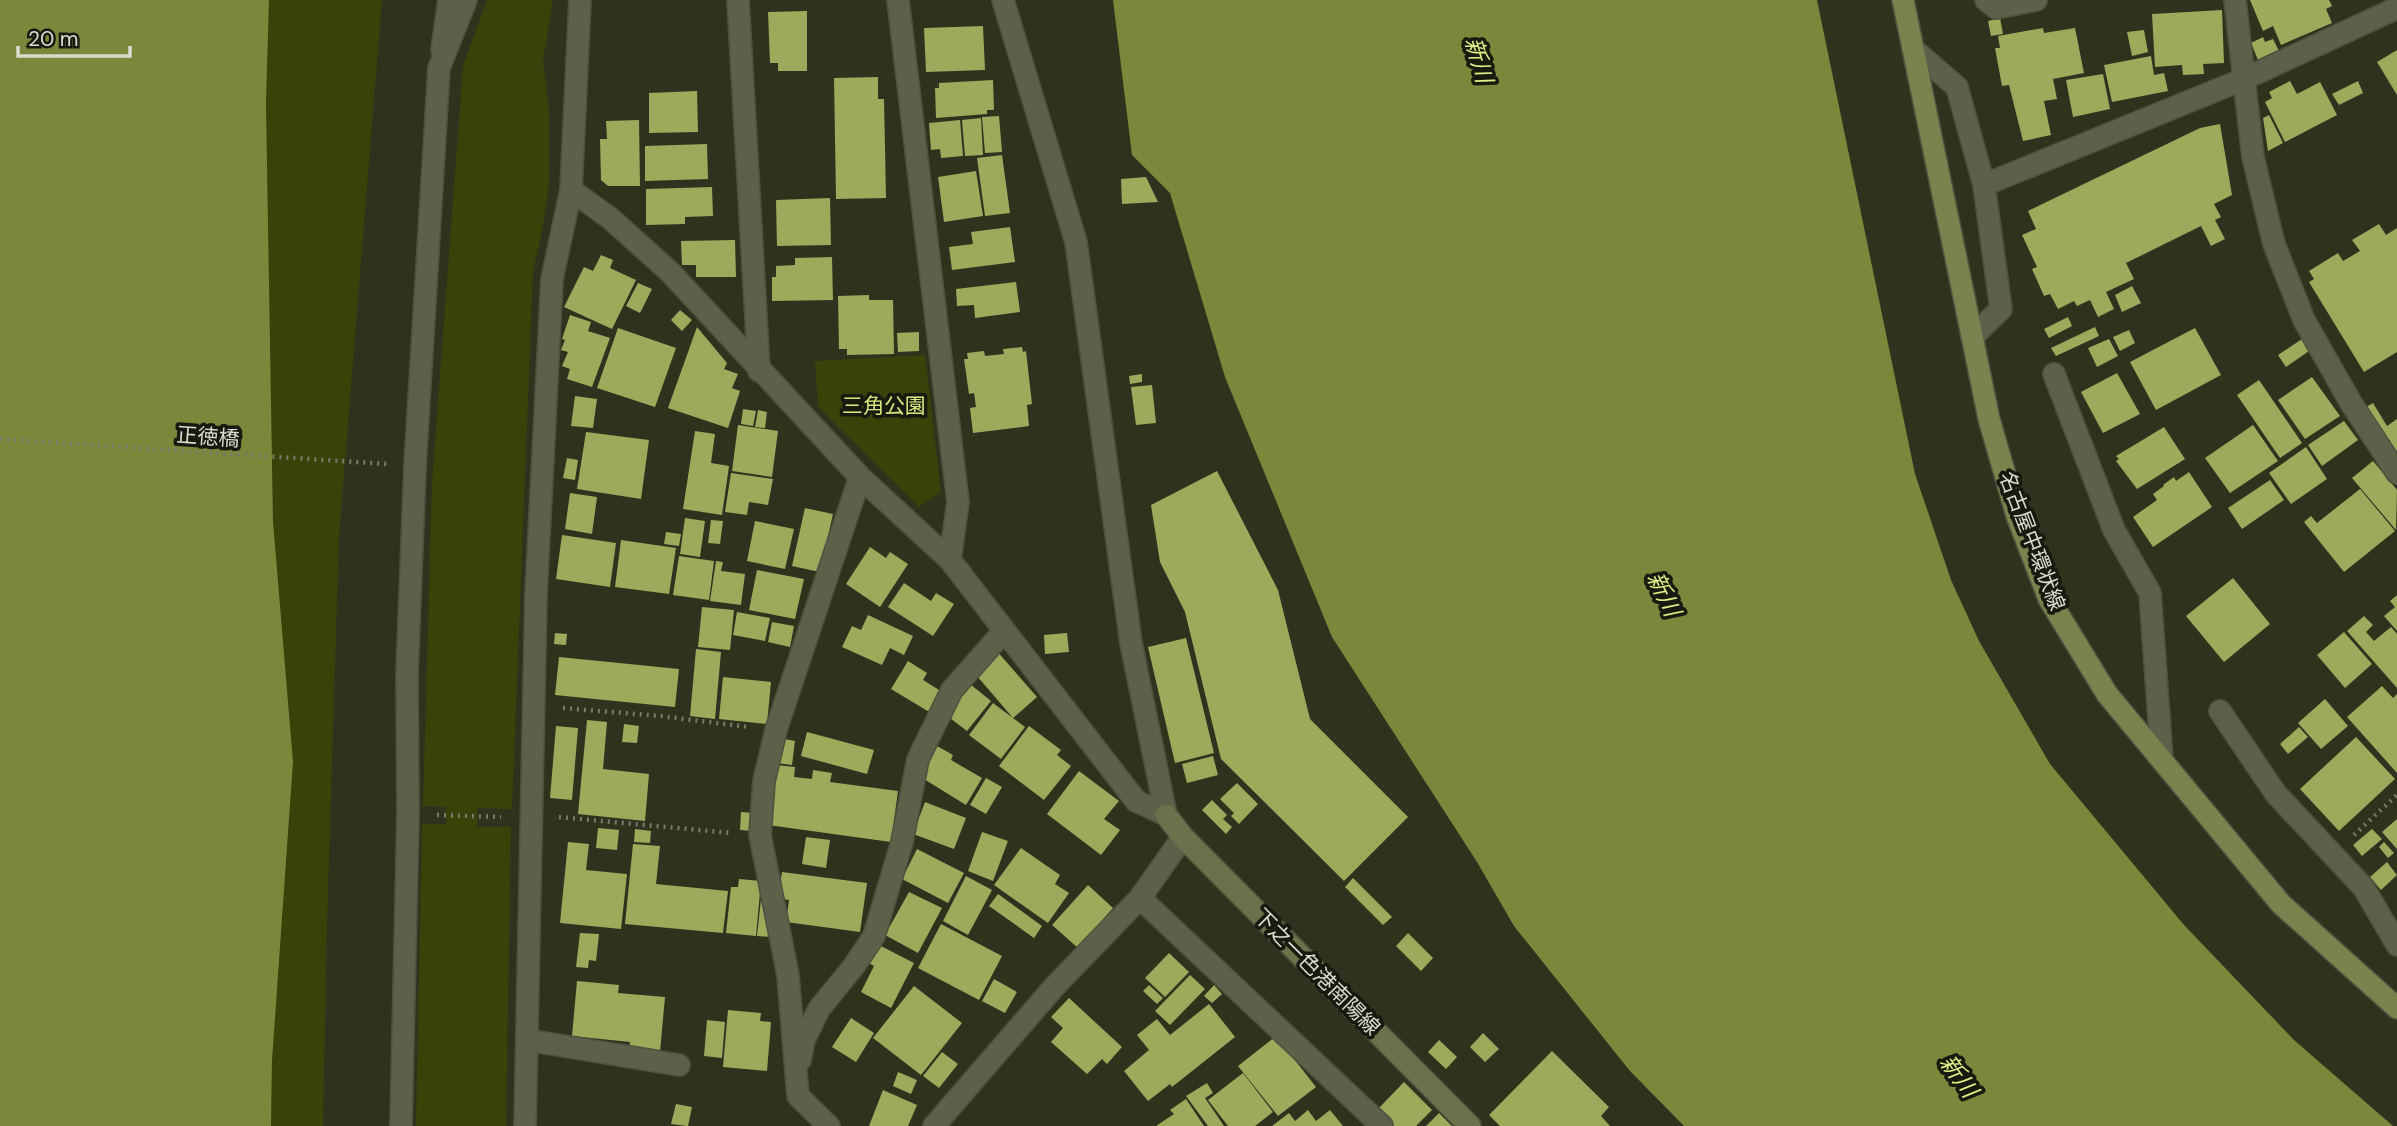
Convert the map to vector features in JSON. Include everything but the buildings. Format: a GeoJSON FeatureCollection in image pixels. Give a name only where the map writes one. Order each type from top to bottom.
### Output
{"type":"FeatureCollection","features":[{"type":"Feature","properties":{"kind":"main road","name":"名古屋中環状線"},"geometry":{"type":"LineString","coordinates":[[1903,0],[1989,419],[2017,516],[2049,599],[2107,694],[2281,904],[2397,1008]]}},
{"type":"Feature","properties":{"kind":"main road","name":"下之一色港南陽線"},"geometry":{"type":"LineString","coordinates":[[1166,815],[1184,837],[1470,1126]]}},
{"type":"Feature","properties":{"kind":"street"},"geometry":{"type":"LineString","coordinates":[[401,1126],[408,814],[407,674],[415,466],[439,68],[449,0]]}},
{"type":"Feature","properties":{"kind":"street"},"geometry":{"type":"LineString","coordinates":[[439,68],[466,0]]}},
{"type":"Feature","properties":{"kind":"street"},"geometry":{"type":"LineString","coordinates":[[525,1126],[536,594],[552,278],[571,190],[580,0]]}},
{"type":"Feature","properties":{"kind":"street"},"geometry":{"type":"LineString","coordinates":[[738,0],[760,371]]}},
{"type":"Feature","properties":{"kind":"street"},"geometry":{"type":"LineString","coordinates":[[898,0],[958,502],[950,560]]}},
{"type":"Feature","properties":{"kind":"street"},"geometry":{"type":"LineString","coordinates":[[1003,0],[1076,242],[1131,643],[1166,815]]}},
{"type":"Feature","properties":{"kind":"street"},"geometry":{"type":"LineString","coordinates":[[1986,0],[1996,8],[2036,0]]}},
{"type":"Feature","properties":{"kind":"street"},"geometry":{"type":"LineString","coordinates":[[2235,0],[2253,157],[2279,255],[2304,320],[2351,402],[2397,473]]}},
{"type":"Feature","properties":{"kind":"street"},"geometry":{"type":"LineString","coordinates":[[1984,185],[2244,79],[2397,8]]}},
{"type":"Feature","properties":{"kind":"street"},"geometry":{"type":"LineString","coordinates":[[1913,49],[1957,87],[1984,185],[2001,309],[1972,337]]}},
{"type":"Feature","properties":{"kind":"street"},"geometry":{"type":"LineString","coordinates":[[571,190],[611,219],[670,272],[860,477],[950,560],[1136,801],[1166,815]]}},
{"type":"Feature","properties":{"kind":"street"},"geometry":{"type":"LineString","coordinates":[[2054,374],[2114,530],[2150,593],[2162,760]]}},
{"type":"Feature","properties":{"kind":"street"},"geometry":{"type":"LineString","coordinates":[[829,1126],[798,1096],[788,975],[760,835],[764,781],[776,730],[860,477]]}},
{"type":"Feature","properties":{"kind":"street"},"geometry":{"type":"LineString","coordinates":[[797,1080],[804,1040],[819,1009],[874,936],[902,842],[918,759],[952,690],[1004,631]]}},
{"type":"Feature","properties":{"kind":"street"},"geometry":{"type":"LineString","coordinates":[[2220,712],[2276,794],[2364,888],[2397,945]]}},
{"type":"Feature","properties":{"kind":"street"},"geometry":{"type":"LineString","coordinates":[[934,1126],[1054,987],[1140,898],[1184,837]]}},
{"type":"Feature","properties":{"kind":"street"},"geometry":{"type":"LineString","coordinates":[[1140,898],[1382,1126]]}},
{"type":"Feature","properties":{"kind":"street"},"geometry":{"type":"LineString","coordinates":[[527,1040],[680,1065]]}},
{"type":"Feature","properties":{"kind":"path","name":"正徳橋"},"geometry":{"type":"LineString","coordinates":[[0,439],[415,466]]}},
{"type":"Feature","properties":{"kind":"path"},"geometry":{"type":"LineString","coordinates":[[534,706],[660,716],[776,730]]}},
{"type":"Feature","properties":{"kind":"path"},"geometry":{"type":"LineString","coordinates":[[2332,855],[2397,795]]}},
{"type":"Feature","properties":{"kind":"path"},"geometry":{"type":"LineString","coordinates":[[531,814],[760,835]]}},
{"type":"Feature","properties":{"kind":"path"},"geometry":{"type":"LineString","coordinates":[[447,816],[476,816]]}},
{"type":"Feature","properties":{"kind":"green space"},"geometry":{"type":"Polygon","coordinates":[[[269,0],[382,0],[339,536],[323,1126],[271,1126],[272,1061],[293,762],[273,521],[266,103],[269,0]]]}},
{"type":"Feature","properties":{"kind":"green space"},"geometry":{"type":"Polygon","coordinates":[[[487,0],[553,0],[543,61],[549,110],[549,184],[533,271],[512,809],[477,808],[477,827],[511,827],[506,1126],[416,1126],[422,824],[446,824],[446,807],[423,806],[432,483],[463,66],[487,0]]]}},
{"type":"Feature","properties":{"kind":"green space","name":"三角公園"},"geometry":{"type":"Polygon","coordinates":[[[925,355],[941,492],[919,507],[818,407],[815,361],[925,355]]]}},
{"type":"Feature","properties":{"kind":"water"},"geometry":{"type":"Polygon","coordinates":[[[0,0],[269,0],[266,103],[273,521],[293,762],[272,1061],[271,1126],[0,1126],[0,0]]]}},
{"type":"Feature","properties":{"kind":"water","name":"新川"},"geometry":{"type":"Polygon","coordinates":[[[1113,0],[1817,0],[1915,474],[1951,580],[1979,641],[2050,764],[2184,925],[2294,1040],[2393,1126],[1684,1126],[1630,1071],[1514,926],[1477,862],[1332,637],[1225,377],[1170,193],[1132,155],[1113,0]]]}}]}
